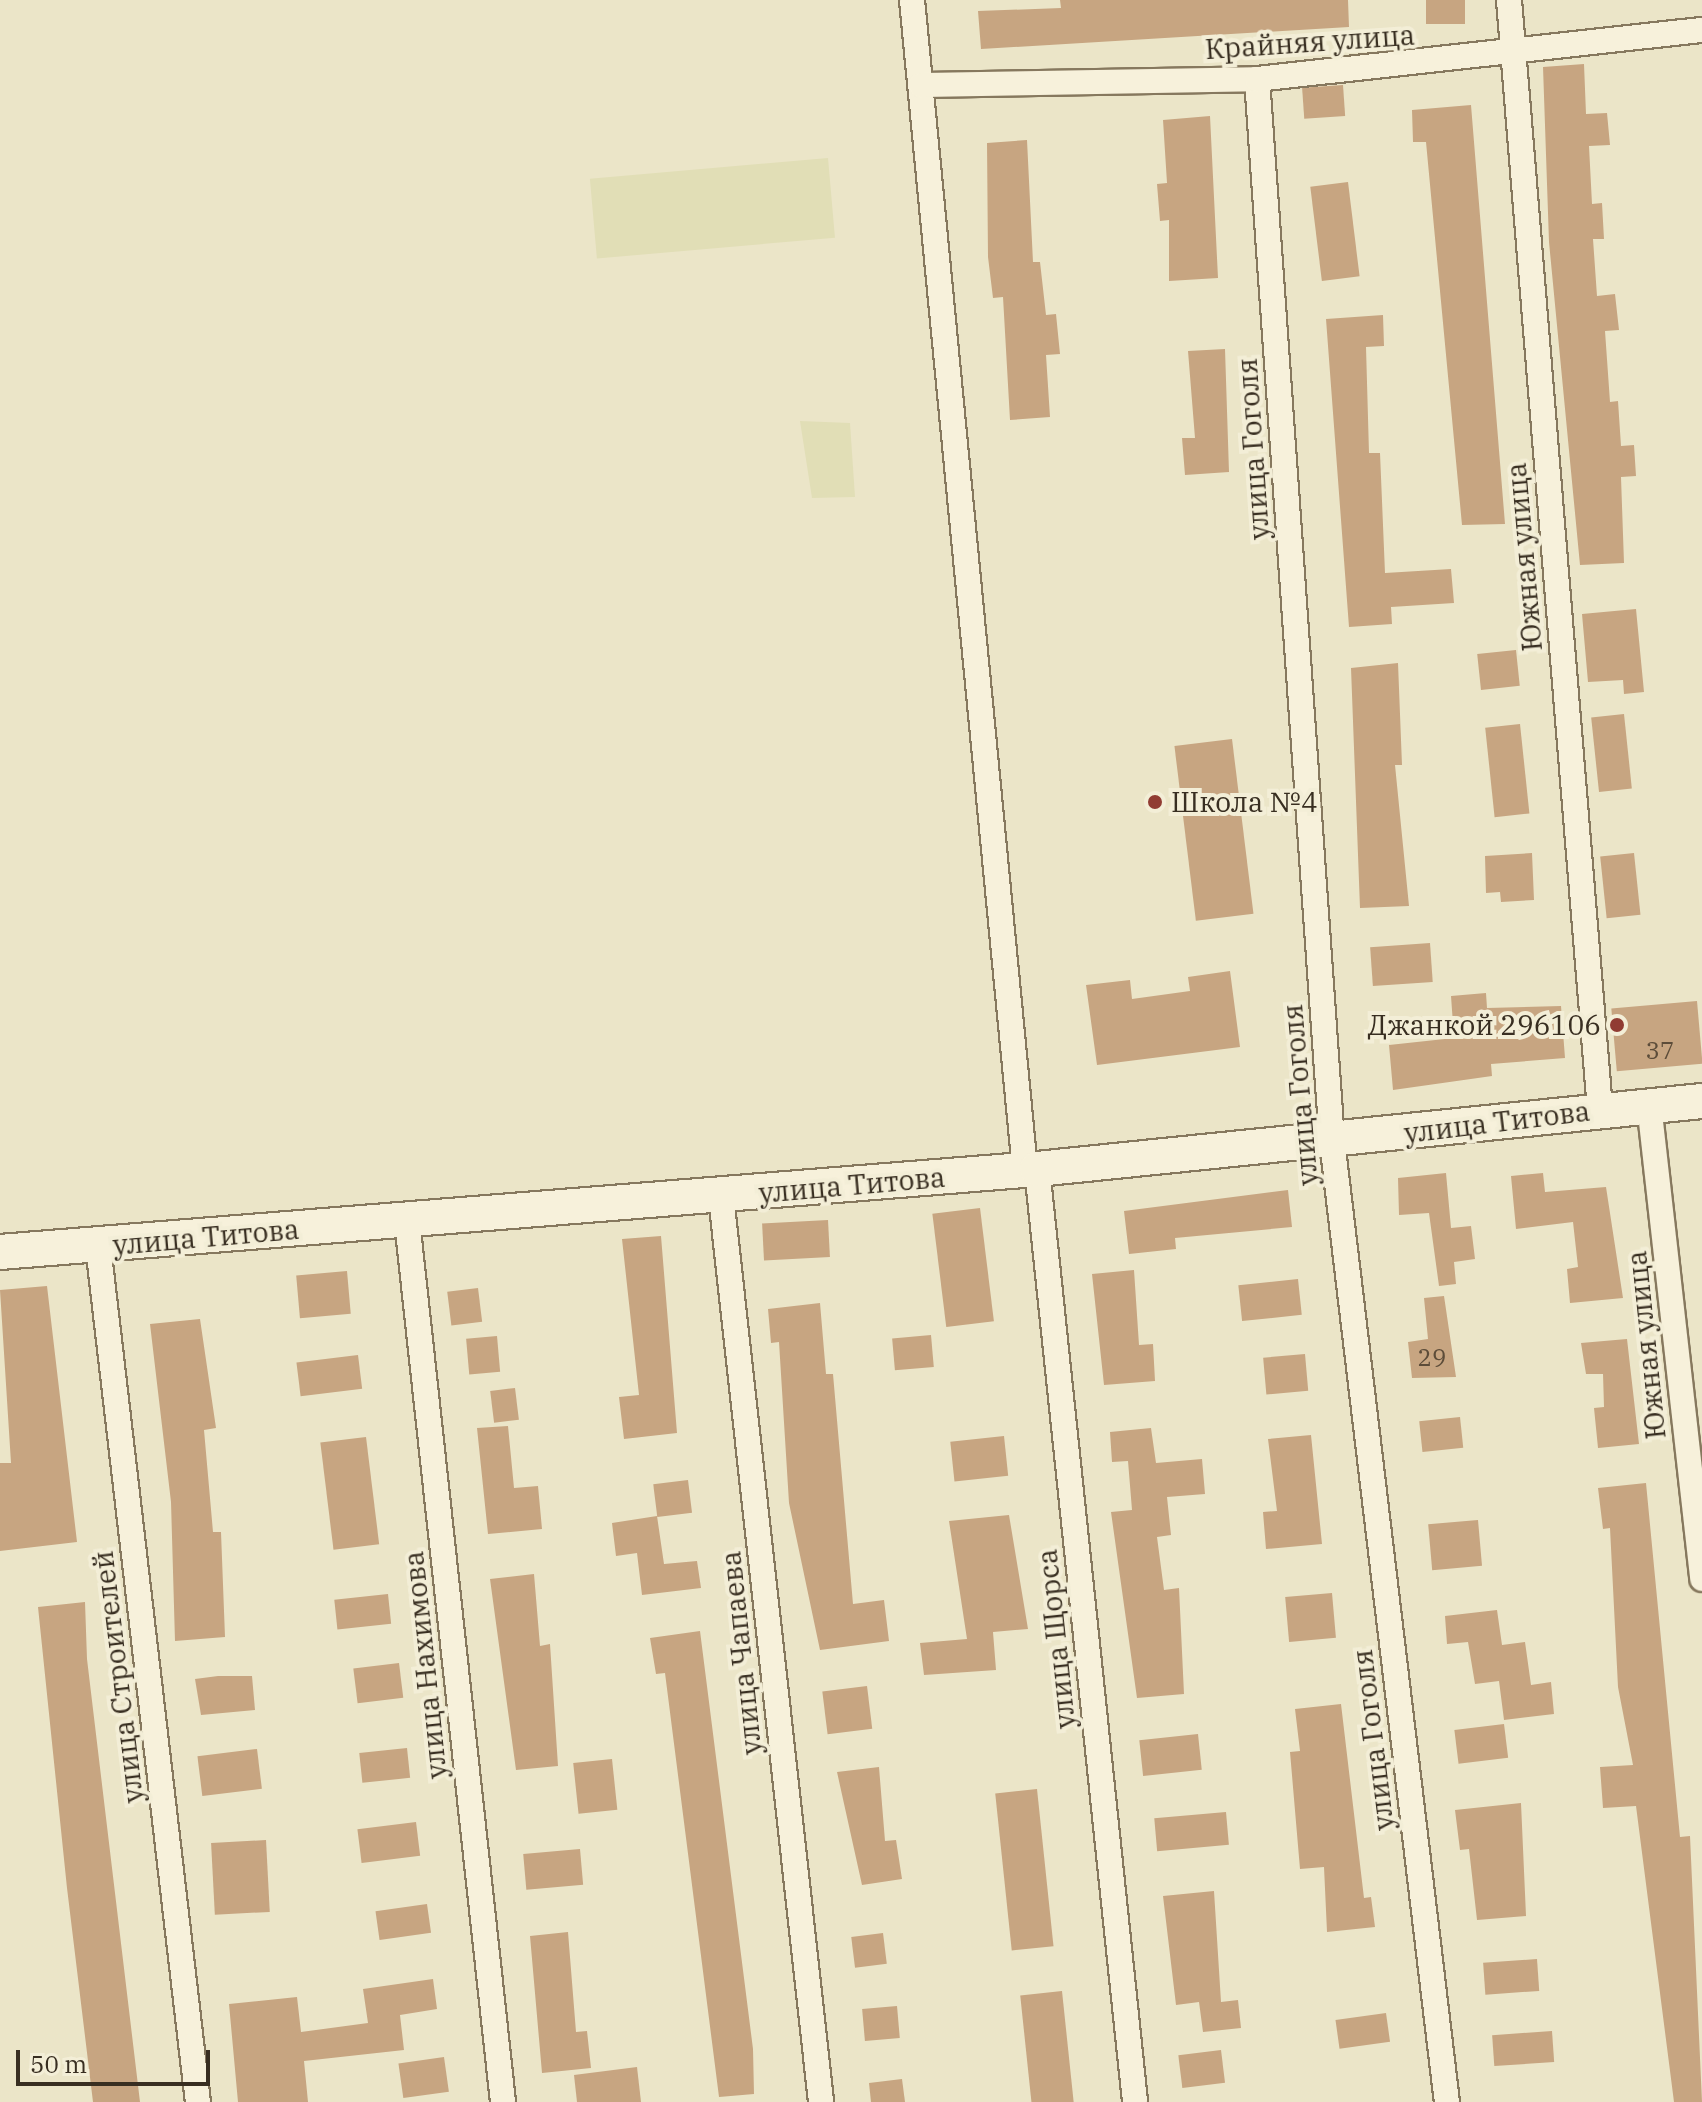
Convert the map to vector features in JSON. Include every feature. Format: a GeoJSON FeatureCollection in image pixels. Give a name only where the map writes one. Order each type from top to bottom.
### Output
{"type":"FeatureCollection","features":[{"type":"Feature","properties":{"kind":"main road","name":"улица Титова"},"geometry":{"type":"LineString","coordinates":[[0,1252],[1031,1170],[1332,1141],[1649,1104],[1702,1101]]}},
{"type":"Feature","properties":{"kind":"street","name":"улица Щорса"},"geometry":{"type":"LineString","coordinates":[[912,0],[1031,1170],[1135,2102]]}},
{"type":"Feature","properties":{"kind":"street","name":"Южная улица"},"geometry":{"type":"LineString","coordinates":[[1509,0],[1600,1110]]}},
{"type":"Feature","properties":{"kind":"street","name":"Крайняя улица"},"geometry":{"type":"LineString","coordinates":[[921,85],[1257,79],[1513,55],[1702,30]]}},
{"type":"Feature","properties":{"kind":"street","name":"улица Гоголя"},"geometry":{"type":"LineString","coordinates":[[1257,79],[1332,1141],[1447,2102]]}},
{"type":"Feature","properties":{"kind":"street","name":"Южная улица"},"geometry":{"type":"LineString","coordinates":[[1649,1104],[1702,1579]]}},
{"type":"Feature","properties":{"kind":"street","name":"улица Чапаева"},"geometry":{"type":"LineString","coordinates":[[721,1197],[821,2102]]}},
{"type":"Feature","properties":{"kind":"street","name":"улица Нахимова"},"geometry":{"type":"LineString","coordinates":[[407,1221],[503,2102]]}},
{"type":"Feature","properties":{"kind":"street","name":"улица Строителей"},"geometry":{"type":"LineString","coordinates":[[98,1246],[198,2102]]}},
{"type":"Feature","properties":{"kind":"shaded area"},"geometry":{"type":"Polygon","coordinates":[[[828,158],[835,238],[597,259],[590,179],[828,158]]]}},
{"type":"Feature","properties":{"kind":"shaded area"},"geometry":{"type":"Polygon","coordinates":[[[800,421],[850,423],[855,497],[812,498],[800,421]]]}},
{"type":"Feature","properties":{"kind":"building"},"geometry":{"type":"Polygon","coordinates":[[[1060,0],[1348,0],[1349,27],[981,49],[978,11],[1061,8],[1060,0]]]}},
{"type":"Feature","properties":{"kind":"building"},"geometry":{"type":"Polygon","coordinates":[[[1426,0],[1465,0],[1465,24],[1426,24],[1426,0]]]}},
{"type":"Feature","properties":{"kind":"building"},"geometry":{"type":"Polygon","coordinates":[[[1584,64],[1586,114],[1607,113],[1610,145],[1589,146],[1592,204],[1602,203],[1604,239],[1593,239],[1597,296],[1615,294],[1619,330],[1605,331],[1610,402],[1618,401],[1621,446],[1634,445],[1636,476],[1621,477],[1624,563],[1580,565],[1549,242],[1543,67],[1584,64]]]}},
{"type":"Feature","properties":{"kind":"building"},"geometry":{"type":"Polygon","coordinates":[[[1343,85],[1345,116],[1304,119],[1302,88],[1343,85]]]}},
{"type":"Feature","properties":{"kind":"building"},"geometry":{"type":"Polygon","coordinates":[[[1471,105],[1505,524],[1462,525],[1426,142],[1413,142],[1412,110],[1471,105]]]}},
{"type":"Feature","properties":{"kind":"building"},"geometry":{"type":"Polygon","coordinates":[[[1210,116],[1218,278],[1169,281],[1169,220],[1160,221],[1157,184],[1167,183],[1163,120],[1210,116]]]}},
{"type":"Feature","properties":{"kind":"building"},"geometry":{"type":"Polygon","coordinates":[[[1027,140],[1033,262],[1040,262],[1046,315],[1056,314],[1060,354],[1046,355],[1050,417],[1010,420],[1003,297],[993,298],[988,257],[987,143],[1027,140]]]}},
{"type":"Feature","properties":{"kind":"building"},"geometry":{"type":"Polygon","coordinates":[[[1348,182],[1360,276],[1322,281],[1310,187],[1348,182]]]}},
{"type":"Feature","properties":{"kind":"building"},"geometry":{"type":"Polygon","coordinates":[[[1383,315],[1384,346],[1366,347],[1369,453],[1380,453],[1385,573],[1451,569],[1454,603],[1391,607],[1392,624],[1349,627],[1326,319],[1383,315]]]}},
{"type":"Feature","properties":{"kind":"building"},"geometry":{"type":"Polygon","coordinates":[[[1225,349],[1229,472],[1185,475],[1182,438],[1195,438],[1188,351],[1225,349]]]}},
{"type":"Feature","properties":{"kind":"building"},"geometry":{"type":"Polygon","coordinates":[[[1636,609],[1644,692],[1624,694],[1623,680],[1588,682],[1582,614],[1636,609]]]}},
{"type":"Feature","properties":{"kind":"building"},"geometry":{"type":"Polygon","coordinates":[[[1516,650],[1520,686],[1481,690],[1477,654],[1516,650]]]}},
{"type":"Feature","properties":{"kind":"building"},"geometry":{"type":"Polygon","coordinates":[[[1398,663],[1402,765],[1395,765],[1409,906],[1360,908],[1351,668],[1398,663]]]}},
{"type":"Feature","properties":{"kind":"building"},"geometry":{"type":"Polygon","coordinates":[[[1624,714],[1632,789],[1599,792],[1591,717],[1624,714]]]}},
{"type":"Feature","properties":{"kind":"building"},"geometry":{"type":"Polygon","coordinates":[[[1520,724],[1529,814],[1495,817],[1485,728],[1520,724]]]}},
{"type":"Feature","properties":{"kind":"building"},"geometry":{"type":"Polygon","coordinates":[[[1232,739],[1253,914],[1196,921],[1174,746],[1232,739]]]}},
{"type":"Feature","properties":{"kind":"building"},"geometry":{"type":"Polygon","coordinates":[[[1532,853],[1534,900],[1501,902],[1500,892],[1486,893],[1485,856],[1532,853]]]}},
{"type":"Feature","properties":{"kind":"building"},"geometry":{"type":"Polygon","coordinates":[[[1634,853],[1640,915],[1607,918],[1600,857],[1634,853]]]}},
{"type":"Feature","properties":{"kind":"building"},"geometry":{"type":"Polygon","coordinates":[[[1430,943],[1433,982],[1373,986],[1370,947],[1430,943]]]}},
{"type":"Feature","properties":{"kind":"building"},"geometry":{"type":"Polygon","coordinates":[[[1230,971],[1240,1047],[1097,1065],[1086,985],[1130,980],[1132,999],[1190,991],[1188,977],[1230,971]]]}},
{"type":"Feature","properties":{"kind":"building"},"geometry":{"type":"Polygon","coordinates":[[[1486,993],[1487,1008],[1561,1006],[1565,1058],[1491,1064],[1492,1076],[1393,1090],[1389,1045],[1454,1038],[1451,996],[1486,993]]]}},
{"type":"Feature","properties":{"kind":"building"},"geometry":{"type":"Polygon","coordinates":[[[1697,1001],[1702,1064],[1617,1071],[1611,1008],[1697,1001]]]}},
{"type":"Feature","properties":{"kind":"building"},"geometry":{"type":"Polygon","coordinates":[[[1446,1173],[1451,1228],[1471,1226],[1475,1259],[1454,1262],[1456,1284],[1439,1286],[1429,1213],[1399,1215],[1398,1178],[1446,1173]]]}},
{"type":"Feature","properties":{"kind":"building"},"geometry":{"type":"Polygon","coordinates":[[[1543,1173],[1545,1192],[1606,1187],[1623,1298],[1570,1303],[1567,1269],[1578,1267],[1573,1222],[1516,1229],[1511,1176],[1543,1173]]]}},
{"type":"Feature","properties":{"kind":"building"},"geometry":{"type":"Polygon","coordinates":[[[1288,1190],[1292,1227],[1175,1238],[1176,1249],[1129,1254],[1124,1211],[1288,1190]]]}},
{"type":"Feature","properties":{"kind":"building"},"geometry":{"type":"Polygon","coordinates":[[[980,1208],[994,1321],[946,1327],[932,1214],[980,1208]]]}},
{"type":"Feature","properties":{"kind":"building"},"geometry":{"type":"Polygon","coordinates":[[[828,1220],[830,1257],[764,1260],[762,1223],[828,1220]]]}},
{"type":"Feature","properties":{"kind":"building"},"geometry":{"type":"Polygon","coordinates":[[[661,1236],[677,1433],[624,1439],[619,1397],[639,1395],[622,1239],[661,1236]]]}},
{"type":"Feature","properties":{"kind":"building"},"geometry":{"type":"Polygon","coordinates":[[[1134,1270],[1139,1345],[1153,1344],[1155,1381],[1104,1385],[1092,1274],[1134,1270]]]}},
{"type":"Feature","properties":{"kind":"building"},"geometry":{"type":"Polygon","coordinates":[[[347,1271],[351,1314],[300,1318],[296,1275],[347,1271]]]}},
{"type":"Feature","properties":{"kind":"building"},"geometry":{"type":"Polygon","coordinates":[[[1298,1279],[1302,1315],[1242,1321],[1238,1285],[1298,1279]]]}},
{"type":"Feature","properties":{"kind":"building"},"geometry":{"type":"Polygon","coordinates":[[[47,1286],[77,1542],[0,1551],[0,1463],[11,1463],[0,1290],[47,1286]]]}},
{"type":"Feature","properties":{"kind":"building"},"geometry":{"type":"Polygon","coordinates":[[[478,1288],[482,1322],[451,1326],[447,1292],[478,1288]]]}},
{"type":"Feature","properties":{"kind":"building"},"geometry":{"type":"Polygon","coordinates":[[[1444,1296],[1456,1377],[1412,1378],[1408,1342],[1428,1339],[1424,1298],[1444,1296]]]}},
{"type":"Feature","properties":{"kind":"building"},"geometry":{"type":"Polygon","coordinates":[[[820,1303],[826,1374],[833,1374],[853,1604],[884,1600],[889,1641],[820,1650],[789,1503],[779,1342],[771,1343],[768,1309],[820,1303]]]}},
{"type":"Feature","properties":{"kind":"building"},"geometry":{"type":"Polygon","coordinates":[[[200,1319],[216,1428],[204,1430],[213,1532],[221,1532],[225,1637],[175,1641],[171,1502],[150,1324],[200,1319]]]}},
{"type":"Feature","properties":{"kind":"building"},"geometry":{"type":"Polygon","coordinates":[[[931,1335],[934,1367],[895,1370],[892,1338],[931,1335]]]}},
{"type":"Feature","properties":{"kind":"building"},"geometry":{"type":"Polygon","coordinates":[[[497,1336],[500,1372],[469,1375],[466,1339],[497,1336]]]}},
{"type":"Feature","properties":{"kind":"building"},"geometry":{"type":"Polygon","coordinates":[[[1627,1339],[1639,1444],[1598,1448],[1594,1408],[1604,1407],[1603,1374],[1586,1374],[1581,1343],[1627,1339]]]}},
{"type":"Feature","properties":{"kind":"building"},"geometry":{"type":"Polygon","coordinates":[[[1305,1354],[1308,1391],[1266,1395],[1263,1358],[1305,1354]]]}},
{"type":"Feature","properties":{"kind":"building"},"geometry":{"type":"Polygon","coordinates":[[[358,1355],[362,1389],[301,1396],[296,1363],[358,1355]]]}},
{"type":"Feature","properties":{"kind":"building"},"geometry":{"type":"Polygon","coordinates":[[[515,1388],[519,1420],[494,1423],[490,1391],[515,1388]]]}},
{"type":"Feature","properties":{"kind":"building"},"geometry":{"type":"Polygon","coordinates":[[[1460,1417],[1463,1448],[1422,1452],[1419,1421],[1460,1417]]]}},
{"type":"Feature","properties":{"kind":"building"},"geometry":{"type":"Polygon","coordinates":[[[508,1426],[514,1488],[538,1486],[542,1529],[488,1534],[477,1428],[508,1426]]]}},
{"type":"Feature","properties":{"kind":"building"},"geometry":{"type":"Polygon","coordinates":[[[1151,1428],[1156,1463],[1202,1459],[1205,1494],[1167,1497],[1171,1535],[1157,1537],[1164,1590],[1179,1588],[1184,1694],[1137,1698],[1111,1512],[1132,1510],[1128,1461],[1112,1462],[1110,1432],[1151,1428]]]}},
{"type":"Feature","properties":{"kind":"building"},"geometry":{"type":"Polygon","coordinates":[[[1311,1435],[1322,1544],[1266,1549],[1263,1512],[1277,1511],[1268,1439],[1311,1435]]]}},
{"type":"Feature","properties":{"kind":"building"},"geometry":{"type":"Polygon","coordinates":[[[1004,1436],[1008,1476],[954,1481],[950,1442],[1004,1436]]]}},
{"type":"Feature","properties":{"kind":"building"},"geometry":{"type":"Polygon","coordinates":[[[366,1437],[379,1544],[334,1550],[320,1443],[366,1437]]]}},
{"type":"Feature","properties":{"kind":"building"},"geometry":{"type":"Polygon","coordinates":[[[688,1480],[692,1513],[657,1517],[653,1484],[688,1480]]]}},
{"type":"Feature","properties":{"kind":"building"},"geometry":{"type":"Polygon","coordinates":[[[1646,1483],[1680,1837],[1690,1836],[1702,2102],[1674,2102],[1636,1806],[1603,1808],[1600,1767],[1633,1765],[1618,1687],[1610,1528],[1603,1529],[1598,1488],[1646,1483]]]}},
{"type":"Feature","properties":{"kind":"building"},"geometry":{"type":"Polygon","coordinates":[[[1009,1515],[1028,1629],[993,1632],[996,1670],[924,1675],[920,1643],[967,1639],[949,1521],[1009,1515]]]}},
{"type":"Feature","properties":{"kind":"building"},"geometry":{"type":"Polygon","coordinates":[[[657,1516],[664,1564],[697,1561],[701,1588],[642,1595],[637,1553],[616,1556],[612,1523],[657,1516]]]}},
{"type":"Feature","properties":{"kind":"building"},"geometry":{"type":"Polygon","coordinates":[[[1478,1520],[1482,1566],[1432,1570],[1428,1524],[1478,1520]]]}},
{"type":"Feature","properties":{"kind":"building"},"geometry":{"type":"Polygon","coordinates":[[[534,1574],[540,1646],[550,1644],[558,1766],[516,1770],[490,1579],[534,1574]]]}},
{"type":"Feature","properties":{"kind":"building"},"geometry":{"type":"Polygon","coordinates":[[[1332,1593],[1336,1638],[1289,1642],[1285,1597],[1332,1593]]]}},
{"type":"Feature","properties":{"kind":"building"},"geometry":{"type":"Polygon","coordinates":[[[388,1594],[391,1624],[337,1629],[334,1600],[388,1594]]]}},
{"type":"Feature","properties":{"kind":"building"},"geometry":{"type":"Polygon","coordinates":[[[85,1602],[87,1659],[140,2102],[93,2102],[67,1888],[38,1607],[85,1602]]]}},
{"type":"Feature","properties":{"kind":"building"},"geometry":{"type":"Polygon","coordinates":[[[1497,1610],[1502,1645],[1525,1642],[1531,1685],[1551,1682],[1554,1714],[1504,1720],[1499,1681],[1475,1684],[1468,1642],[1447,1644],[1445,1616],[1497,1610]]]}},
{"type":"Feature","properties":{"kind":"building"},"geometry":{"type":"Polygon","coordinates":[[[700,1631],[753,2049],[754,2094],[719,2097],[665,1673],[656,1674],[650,1638],[700,1631]]]}},
{"type":"Feature","properties":{"kind":"building"},"geometry":{"type":"Polygon","coordinates":[[[399,1663],[403,1698],[358,1703],[353,1669],[399,1663]]]}},
{"type":"Feature","properties":{"kind":"building"},"geometry":{"type":"Polygon","coordinates":[[[252,1676],[255,1710],[201,1715],[195,1679],[252,1676]]]}},
{"type":"Feature","properties":{"kind":"building"},"geometry":{"type":"Polygon","coordinates":[[[867,1686],[872,1729],[828,1734],[822,1691],[867,1686]]]}},
{"type":"Feature","properties":{"kind":"building"},"geometry":{"type":"Polygon","coordinates":[[[1341,1704],[1364,1898],[1371,1897],[1375,1927],[1327,1932],[1324,1867],[1300,1869],[1290,1752],[1300,1751],[1295,1709],[1341,1704]]]}},
{"type":"Feature","properties":{"kind":"building"},"geometry":{"type":"Polygon","coordinates":[[[1504,1724],[1508,1758],[1459,1764],[1454,1730],[1504,1724]]]}},
{"type":"Feature","properties":{"kind":"building"},"geometry":{"type":"Polygon","coordinates":[[[1198,1734],[1202,1770],[1143,1776],[1139,1740],[1198,1734]]]}},
{"type":"Feature","properties":{"kind":"building"},"geometry":{"type":"Polygon","coordinates":[[[407,1748],[410,1778],[362,1783],[359,1753],[407,1748]]]}},
{"type":"Feature","properties":{"kind":"building"},"geometry":{"type":"Polygon","coordinates":[[[257,1749],[262,1789],[202,1796],[197,1756],[257,1749]]]}},
{"type":"Feature","properties":{"kind":"building"},"geometry":{"type":"Polygon","coordinates":[[[612,1759],[617,1810],[579,1814],[573,1763],[612,1759]]]}},
{"type":"Feature","properties":{"kind":"building"},"geometry":{"type":"Polygon","coordinates":[[[879,1767],[885,1841],[896,1840],[902,1879],[862,1885],[837,1772],[879,1767]]]}},
{"type":"Feature","properties":{"kind":"building"},"geometry":{"type":"Polygon","coordinates":[[[1037,1789],[1054,1946],[1012,1951],[995,1793],[1037,1789]]]}},
{"type":"Feature","properties":{"kind":"building"},"geometry":{"type":"Polygon","coordinates":[[[1521,1803],[1526,1916],[1477,1920],[1469,1849],[1460,1850],[1455,1810],[1521,1803]]]}},
{"type":"Feature","properties":{"kind":"building"},"geometry":{"type":"Polygon","coordinates":[[[1226,1812],[1229,1845],[1157,1851],[1154,1818],[1226,1812]]]}},
{"type":"Feature","properties":{"kind":"building"},"geometry":{"type":"Polygon","coordinates":[[[416,1822],[420,1856],[362,1863],[357,1829],[416,1822]]]}},
{"type":"Feature","properties":{"kind":"building"},"geometry":{"type":"Polygon","coordinates":[[[266,1840],[270,1912],[215,1915],[211,1843],[266,1840]]]}},
{"type":"Feature","properties":{"kind":"building"},"geometry":{"type":"Polygon","coordinates":[[[580,1849],[583,1885],[526,1890],[523,1854],[580,1849]]]}},
{"type":"Feature","properties":{"kind":"building"},"geometry":{"type":"Polygon","coordinates":[[[1214,1891],[1221,2002],[1238,2000],[1241,2028],[1203,2032],[1199,2002],[1176,2005],[1163,1896],[1214,1891]]]}},
{"type":"Feature","properties":{"kind":"building"},"geometry":{"type":"Polygon","coordinates":[[[427,1904],[431,1933],[380,1940],[376,1911],[427,1904]]]}},
{"type":"Feature","properties":{"kind":"building"},"geometry":{"type":"Polygon","coordinates":[[[568,1932],[576,2032],[587,2031],[591,2068],[542,2073],[530,1936],[568,1932]]]}},
{"type":"Feature","properties":{"kind":"building"},"geometry":{"type":"Polygon","coordinates":[[[883,1933],[887,1964],[855,1968],[851,1937],[883,1933]]]}},
{"type":"Feature","properties":{"kind":"building"},"geometry":{"type":"Polygon","coordinates":[[[1537,1959],[1539,1991],[1485,1995],[1483,1963],[1537,1959]]]}},
{"type":"Feature","properties":{"kind":"building"},"geometry":{"type":"Polygon","coordinates":[[[433,1979],[437,2009],[400,2015],[404,2050],[304,2061],[308,2102],[238,2102],[229,2004],[297,1997],[301,2032],[368,2023],[363,1989],[433,1979]]]}},
{"type":"Feature","properties":{"kind":"building"},"geometry":{"type":"Polygon","coordinates":[[[1062,1991],[1074,2102],[1031,2102],[1020,1995],[1062,1991]]]}},
{"type":"Feature","properties":{"kind":"building"},"geometry":{"type":"Polygon","coordinates":[[[897,2006],[900,2038],[865,2041],[862,2009],[897,2006]]]}},
{"type":"Feature","properties":{"kind":"building"},"geometry":{"type":"Polygon","coordinates":[[[1386,2013],[1390,2042],[1340,2049],[1335,2020],[1386,2013]]]}},
{"type":"Feature","properties":{"kind":"building"},"geometry":{"type":"Polygon","coordinates":[[[1552,2031],[1554,2062],[1494,2066],[1492,2035],[1552,2031]]]}},
{"type":"Feature","properties":{"kind":"building"},"geometry":{"type":"Polygon","coordinates":[[[1221,2050],[1225,2083],[1182,2088],[1178,2055],[1221,2050]]]}},
{"type":"Feature","properties":{"kind":"building"},"geometry":{"type":"Polygon","coordinates":[[[444,2057],[449,2092],[403,2098],[398,2063],[444,2057]]]}},
{"type":"Feature","properties":{"kind":"building"},"geometry":{"type":"Polygon","coordinates":[[[637,2067],[641,2102],[577,2102],[574,2075],[637,2067]]]}},
{"type":"Feature","properties":{"kind":"building"},"geometry":{"type":"Polygon","coordinates":[[[902,2079],[905,2102],[871,2102],[869,2083],[902,2079]]]}},
{"type":"Feature","properties":{"kind":"place","name":"Школа №4"},"geometry":{"type":"Point","coordinates":[1155,802]}},
{"type":"Feature","properties":{"kind":"place","name":"Джанкой 296106"},"geometry":{"type":"Point","coordinates":[1617,1025]}}]}
